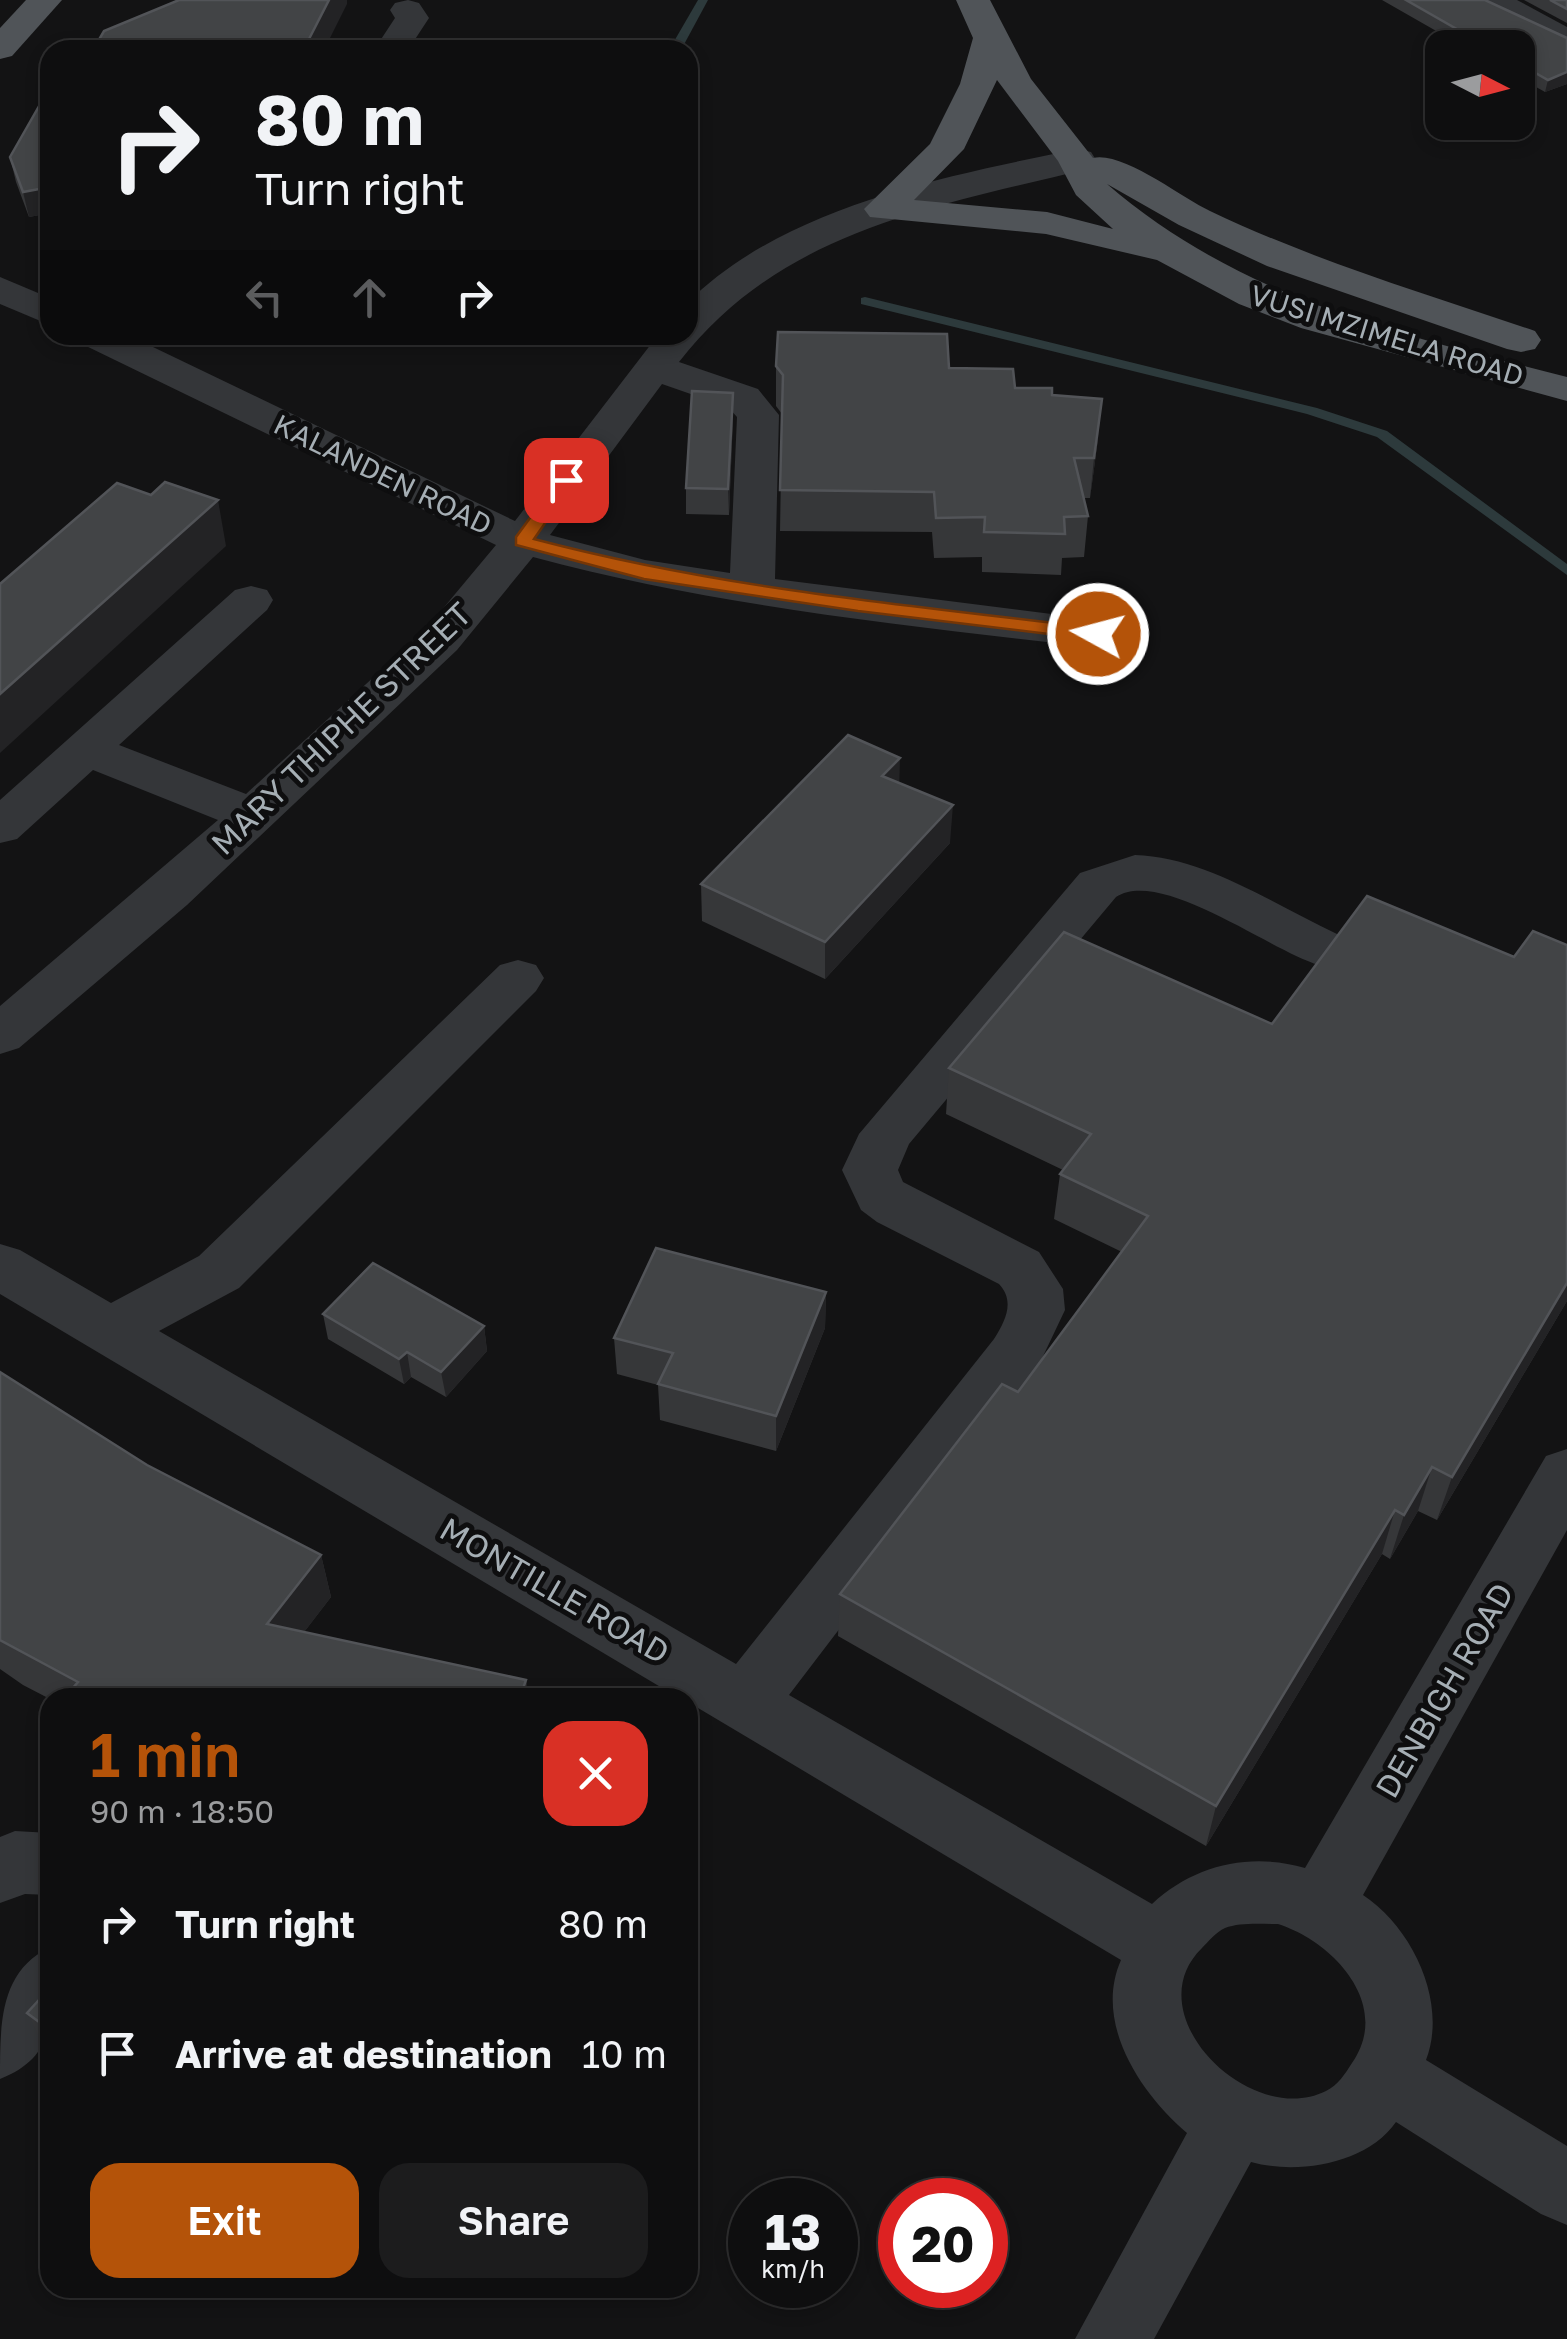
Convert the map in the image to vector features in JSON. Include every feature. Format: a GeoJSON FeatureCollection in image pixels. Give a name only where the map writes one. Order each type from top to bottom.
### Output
{"type":"FeatureCollection","features":[{"type":"Feature","properties":{"kind":"main road"},"geometry":{"type":"LineString","coordinates":[[2,0],[2,44]]}},
{"type":"Feature","properties":{"kind":"main road"},"geometry":{"type":"LineString","coordinates":[[2,44],[45,0]]}},
{"type":"Feature","properties":{"kind":"main road","name":"VUSI MZIMELA ROAD"},"geometry":{"type":"LineString","coordinates":[[973,0],[1011,81],[1078,160],[1081,176],[1094,194],[1186,261],[1282,307],[1567,390]]}},
{"type":"Feature","properties":{"kind":"main road"},"geometry":{"type":"LineString","coordinates":[[883,209],[946,150],[978,84],[989,40]]}},
{"type":"Feature","properties":{"kind":"main road","name":"VUSI MZIMELA ROAD"},"geometry":{"type":"LineString","coordinates":[[1078,160],[1111,170],[1192,217],[1281,258],[1567,353]]}},
{"type":"Feature","properties":{"kind":"main road"},"geometry":{"type":"LineString","coordinates":[[883,209],[1047,222],[1186,261]]}},
{"type":"Feature","properties":{"kind":"street"},"geometry":{"type":"LineString","coordinates":[[1492,0],[1567,42]]}},
{"type":"Feature","properties":{"kind":"street"},"geometry":{"type":"LineString","coordinates":[[398,40],[412,18],[407,10]]}},
{"type":"Feature","properties":{"kind":"street","name":"MARY THIPHE STREET"},"geometry":{"type":"LineString","coordinates":[[698,316],[782,254],[883,209],[962,184],[1078,160]]}},
{"type":"Feature","properties":{"kind":"street"},"geometry":{"type":"LineString","coordinates":[[0,289],[40,308]]}},
{"type":"Feature","properties":{"kind":"street","name":"KALANDEN ROAD"},"geometry":{"type":"LineString","coordinates":[[117,345],[523,541],[644,574],[1098,634]]}},
{"type":"Feature","properties":{"kind":"street"},"geometry":{"type":"LineString","coordinates":[[149,360],[172,345]]}},
{"type":"Feature","properties":{"kind":"street","name":"MARY THIPHE STREET"},"geometry":{"type":"LineString","coordinates":[[0,1035],[169,893],[442,640],[523,541],[669,345]]}},
{"type":"Feature","properties":{"kind":"street"},"geometry":{"type":"LineString","coordinates":[[695,345],[758,416],[752,590]]}},
{"type":"Feature","properties":{"kind":"street"},"geometry":{"type":"LineString","coordinates":[[0,827],[251,600]]}},
{"type":"Feature","properties":{"kind":"street"},"geometry":{"type":"LineString","coordinates":[[86,749],[252,815]]}},
{"type":"Feature","properties":{"kind":"street"},"geometry":{"type":"LineString","coordinates":[[746,1701],[1016,1355],[1038,1310],[1034,1282],[1018,1268],[881,1195],[870,1170],[886,1134],[1098,885],[1112,876],[1130,872],[1169,878],[1319,947]]}},
{"type":"Feature","properties":{"kind":"street"},"geometry":{"type":"LineString","coordinates":[[110,1330],[219,1272],[518,978]]}},
{"type":"Feature","properties":{"kind":"street","name":"MONTILLE ROAD"},"geometry":{"type":"LineString","coordinates":[[0,1266],[1160,1946]]}},
{"type":"Feature","properties":{"kind":"street","name":"DENBIGH ROAD"},"geometry":{"type":"LineString","coordinates":[[1320,1906],[1567,1474]]}},
{"type":"Feature","properties":{"kind":"street"},"geometry":{"type":"LineString","coordinates":[[0,1872],[15,1862],[40,1863]]}},
{"type":"Feature","properties":{"kind":"street"},"geometry":{"type":"LineString","coordinates":[[1278,1892],[1320,1906],[1368,1943],[1397,1996],[1400,2038],[1388,2078],[1360,2111],[1322,2130],[1277,2134],[1233,2122],[1199,2102],[1168,2068],[1150,2026],[1148,1984],[1160,1946],[1197,1907],[1236,1893],[1278,1892]]}},
{"type":"Feature","properties":{"kind":"street"},"geometry":{"type":"LineString","coordinates":[[0,2045],[40,1993]]}},
{"type":"Feature","properties":{"kind":"street"},"geometry":{"type":"LineString","coordinates":[[1388,2078],[1567,2188]]}},
{"type":"Feature","properties":{"kind":"street"},"geometry":{"type":"LineString","coordinates":[[1113,2339],[1233,2122]]}},
{"type":"Feature","properties":{"kind":"building"},"geometry":{"type":"Polygon","coordinates":[[[179,0],[329,0],[309,40],[99,40],[104,31],[179,0]]]}},
{"type":"Feature","properties":{"kind":"building"},"geometry":{"type":"Polygon","coordinates":[[[1406,0],[1485,0],[1567,38],[1567,72],[1548,80],[1535,73],[1535,30],[1458,30],[1406,0]]]}},
{"type":"Feature","properties":{"kind":"building"},"geometry":{"type":"Polygon","coordinates":[[[1550,0],[1567,0],[1567,9],[1550,0]]]}},
{"type":"Feature","properties":{"kind":"building"},"geometry":{"type":"Polygon","coordinates":[[[40,104],[40,189],[23,192],[10,157],[40,104]]]}},
{"type":"Feature","properties":{"kind":"building"},"geometry":{"type":"Polygon","coordinates":[[[778,332],[947,334],[949,368],[1013,369],[1015,388],[1052,388],[1052,395],[1102,399],[1094,458],[1074,458],[1088,516],[1064,517],[1065,534],[984,532],[985,517],[936,518],[934,492],[780,490],[783,375],[776,366],[778,332]]]}},
{"type":"Feature","properties":{"kind":"building"},"geometry":{"type":"Polygon","coordinates":[[[692,391],[733,393],[728,489],[686,488],[692,391]]]}},
{"type":"Feature","properties":{"kind":"building"},"geometry":{"type":"Polygon","coordinates":[[[165,482],[218,500],[0,694],[0,584],[117,483],[151,495],[165,482]]]}},
{"type":"Feature","properties":{"kind":"building"},"geometry":{"type":"Polygon","coordinates":[[[848,735],[900,758],[882,776],[953,805],[825,942],[701,884],[848,735]]]}},
{"type":"Feature","properties":{"kind":"building"},"geometry":{"type":"Polygon","coordinates":[[[1367,896],[1514,957],[1533,931],[1567,945],[1567,1283],[1452,1477],[1432,1467],[1404,1515],[1395,1510],[1216,1806],[840,1594],[1002,1384],[1018,1392],[1148,1216],[1060,1174],[1091,1134],[949,1068],[1064,932],[1272,1024],[1367,896]]]}},
{"type":"Feature","properties":{"kind":"building"},"geometry":{"type":"Polygon","coordinates":[[[656,1248],[826,1292],[776,1416],[658,1384],[673,1353],[614,1338],[656,1248]]]}},
{"type":"Feature","properties":{"kind":"building"},"geometry":{"type":"Polygon","coordinates":[[[373,1263],[484,1326],[441,1372],[407,1352],[399,1359],[323,1314],[373,1263]]]}},
{"type":"Feature","properties":{"kind":"building"},"geometry":{"type":"Polygon","coordinates":[[[0,1372],[147,1465],[321,1555],[267,1624],[526,1680],[523,1688],[73,1688],[78,1682],[0,1640],[0,1372]]]}},
{"type":"Feature","properties":{"kind":"building"},"geometry":{"type":"Polygon","coordinates":[[[40,1999],[40,2023],[27,2013],[40,1999]]]}},
{"type":"Feature","properties":{"kind":"waterway"},"geometry":{"type":"LineString","coordinates":[[681,40],[703,0]]}},
{"type":"Feature","properties":{"kind":"waterway"},"geometry":{"type":"LineString","coordinates":[[865,301],[1312,411],[1382,434],[1567,571]]}},
{"type":"Feature","properties":{"kind":"route"},"geometry":{"type":"LineString","coordinates":[[566,480],[523,541],[644,574],[858,606],[1098,634]]}}]}
